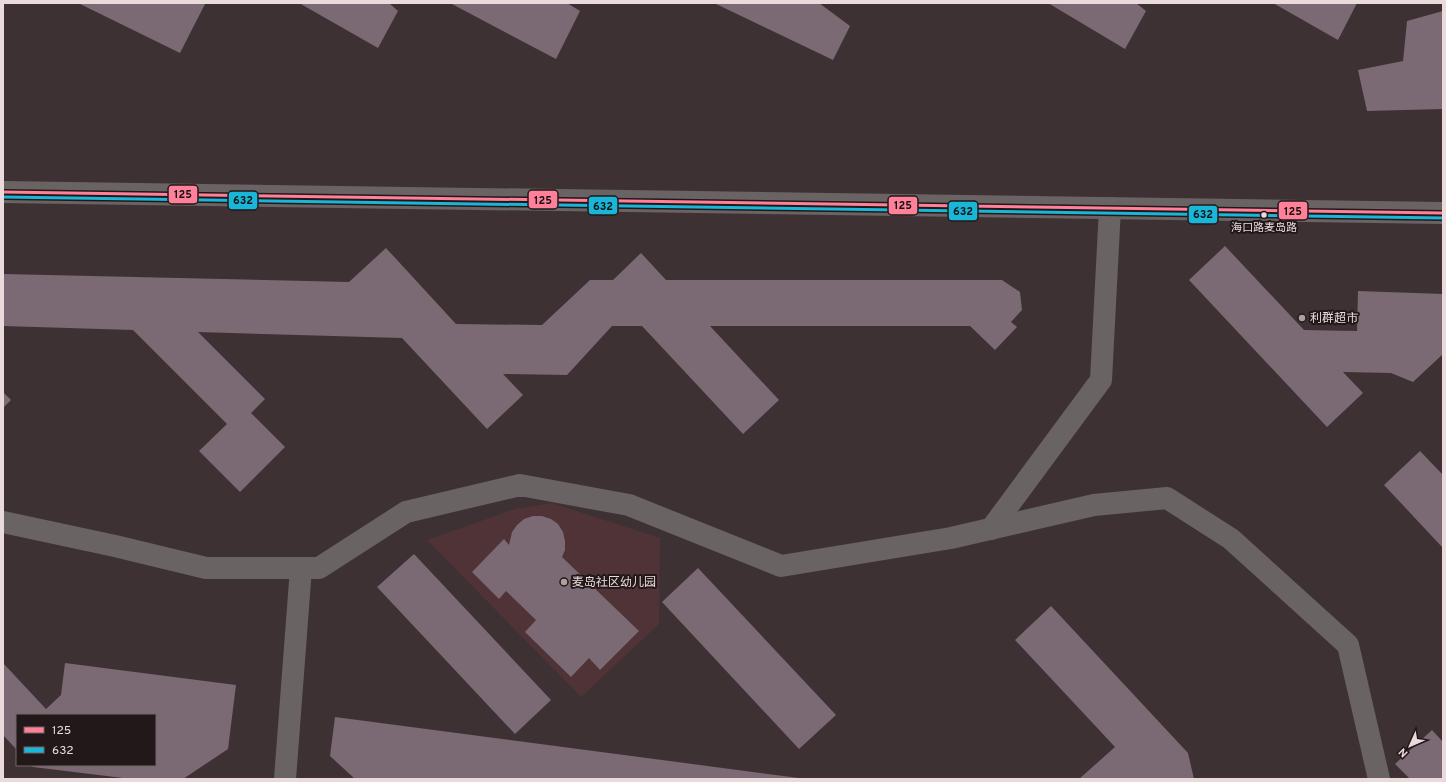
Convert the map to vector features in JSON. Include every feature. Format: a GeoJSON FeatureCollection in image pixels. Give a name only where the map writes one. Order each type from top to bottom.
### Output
{"type":"FeatureCollection","features":[{"type":"Feature","properties":{"kind":"street"},"geometry":{"type":"LineString","coordinates":[[3,192],[1443,213]]}},
{"type":"Feature","properties":{"kind":"street"},"geometry":{"type":"LineString","coordinates":[[991,529],[1101,380],[1110,208]]}},
{"type":"Feature","properties":{"kind":"street"},"geometry":{"type":"LineString","coordinates":[[3,522],[115,546],[206,568],[319,568],[406,512],[520,485],[629,505],[782,566],[951,538],[1094,505],[1167,498],[1231,539],[1348,645],[1379,779]]}},
{"type":"Feature","properties":{"kind":"street"},"geometry":{"type":"LineString","coordinates":[[285,779],[301,568]]}},
{"type":"Feature","properties":{"kind":"shaded area","name":"麦岛社区幼儿园"},"geometry":{"type":"Polygon","coordinates":[[[552,503],[660,538],[659,624],[581,697],[427,540],[515,509],[552,503]]]}},
{"type":"Feature","properties":{"kind":"building"},"geometry":{"type":"Polygon","coordinates":[[[78,3],[203,3],[205,4],[180,53],[78,3]]]}},
{"type":"Feature","properties":{"kind":"building"},"geometry":{"type":"Polygon","coordinates":[[[299,3],[389,3],[398,11],[378,48],[299,3]]]}},
{"type":"Feature","properties":{"kind":"building"},"geometry":{"type":"Polygon","coordinates":[[[450,3],[567,3],[580,11],[556,59],[450,3]]]}},
{"type":"Feature","properties":{"kind":"building"},"geometry":{"type":"Polygon","coordinates":[[[714,3],[819,3],[850,26],[833,60],[714,3]]]}},
{"type":"Feature","properties":{"kind":"building"},"geometry":{"type":"Polygon","coordinates":[[[1048,3],[1136,3],[1146,11],[1125,49],[1048,3]]]}},
{"type":"Feature","properties":{"kind":"building"},"geometry":{"type":"Polygon","coordinates":[[[1273,3],[1357,3],[1338,40],[1273,3]]]}},
{"type":"Feature","properties":{"kind":"building"},"geometry":{"type":"Polygon","coordinates":[[[1443,11],[1443,109],[1367,111],[1358,70],[1403,61],[1407,21],[1443,11]]]}},
{"type":"Feature","properties":{"kind":"building"},"geometry":{"type":"Polygon","coordinates":[[[1225,246],[1304,330],[1357,331],[1358,291],[1443,294],[1443,354],[1413,382],[1391,373],[1343,372],[1363,393],[1327,427],[1189,280],[1225,246]]]}},
{"type":"Feature","properties":{"kind":"building"},"geometry":{"type":"Polygon","coordinates":[[[386,248],[456,324],[542,325],[590,280],[613,280],[641,253],[666,280],[1002,280],[1020,292],[1022,310],[1011,322],[1017,327],[995,350],[970,326],[710,326],[779,400],[743,434],[642,326],[612,326],[567,375],[503,374],[523,395],[487,429],[402,338],[198,332],[265,399],[251,413],[285,447],[240,492],[199,451],[227,424],[133,330],[3,326],[3,274],[349,282],[386,248]]]}},
{"type":"Feature","properties":{"kind":"building"},"geometry":{"type":"Polygon","coordinates":[[[3,392],[11,400],[3,408],[3,392]]]}},
{"type":"Feature","properties":{"kind":"building"},"geometry":{"type":"Polygon","coordinates":[[[1420,451],[1443,475],[1443,548],[1384,485],[1420,451]]]}},
{"type":"Feature","properties":{"kind":"building"},"geometry":{"type":"Polygon","coordinates":[[[533,516],[542,516],[551,519],[558,524],[563,532],[565,541],[565,550],[562,557],[639,631],[600,670],[589,658],[571,677],[525,632],[536,620],[506,591],[499,599],[472,572],[504,539],[509,545],[512,532],[517,525],[524,519],[533,516]]]}},
{"type":"Feature","properties":{"kind":"building"},"geometry":{"type":"Polygon","coordinates":[[[414,554],[551,700],[515,734],[377,587],[414,554]]]}},
{"type":"Feature","properties":{"kind":"building"},"geometry":{"type":"Polygon","coordinates":[[[698,568],[836,715],[799,749],[662,602],[698,568]]]}},
{"type":"Feature","properties":{"kind":"building"},"geometry":{"type":"Polygon","coordinates":[[[1051,606],[1188,753],[1194,779],[1079,779],[1115,747],[1015,640],[1051,606]]]}},
{"type":"Feature","properties":{"kind":"building"},"geometry":{"type":"Polygon","coordinates":[[[3,663],[46,709],[61,695],[65,663],[236,685],[228,749],[183,779],[131,779],[32,766],[156,766],[156,714],[16,714],[16,749],[3,735],[3,663]]]}},
{"type":"Feature","properties":{"kind":"building"},"geometry":{"type":"Polygon","coordinates":[[[335,717],[799,779],[355,779],[330,756],[335,717]]]}},
{"type":"Feature","properties":{"kind":"building"},"geometry":{"type":"Polygon","coordinates":[[[1432,730],[1443,742],[1443,779],[1410,779],[1395,764],[1432,730]]]}},
{"type":"Feature","properties":{"kind":"transit line","name":"125"},"geometry":{"type":"LineString","coordinates":[[3,192],[1443,213]]}},
{"type":"Feature","properties":{"kind":"transit line","name":"632"},"geometry":{"type":"LineString","coordinates":[[3,197],[1443,218]]}},
{"type":"Feature","properties":{"kind":"place","name":"海口路麦岛路"},"geometry":{"type":"Point","coordinates":[1264,215]}},
{"type":"Feature","properties":{"kind":"place","name":"利群超市"},"geometry":{"type":"Point","coordinates":[1302,318]}},
{"type":"Feature","properties":{"kind":"place","name":"麦岛社区幼儿园"},"geometry":{"type":"Point","coordinates":[564,582]}}]}
